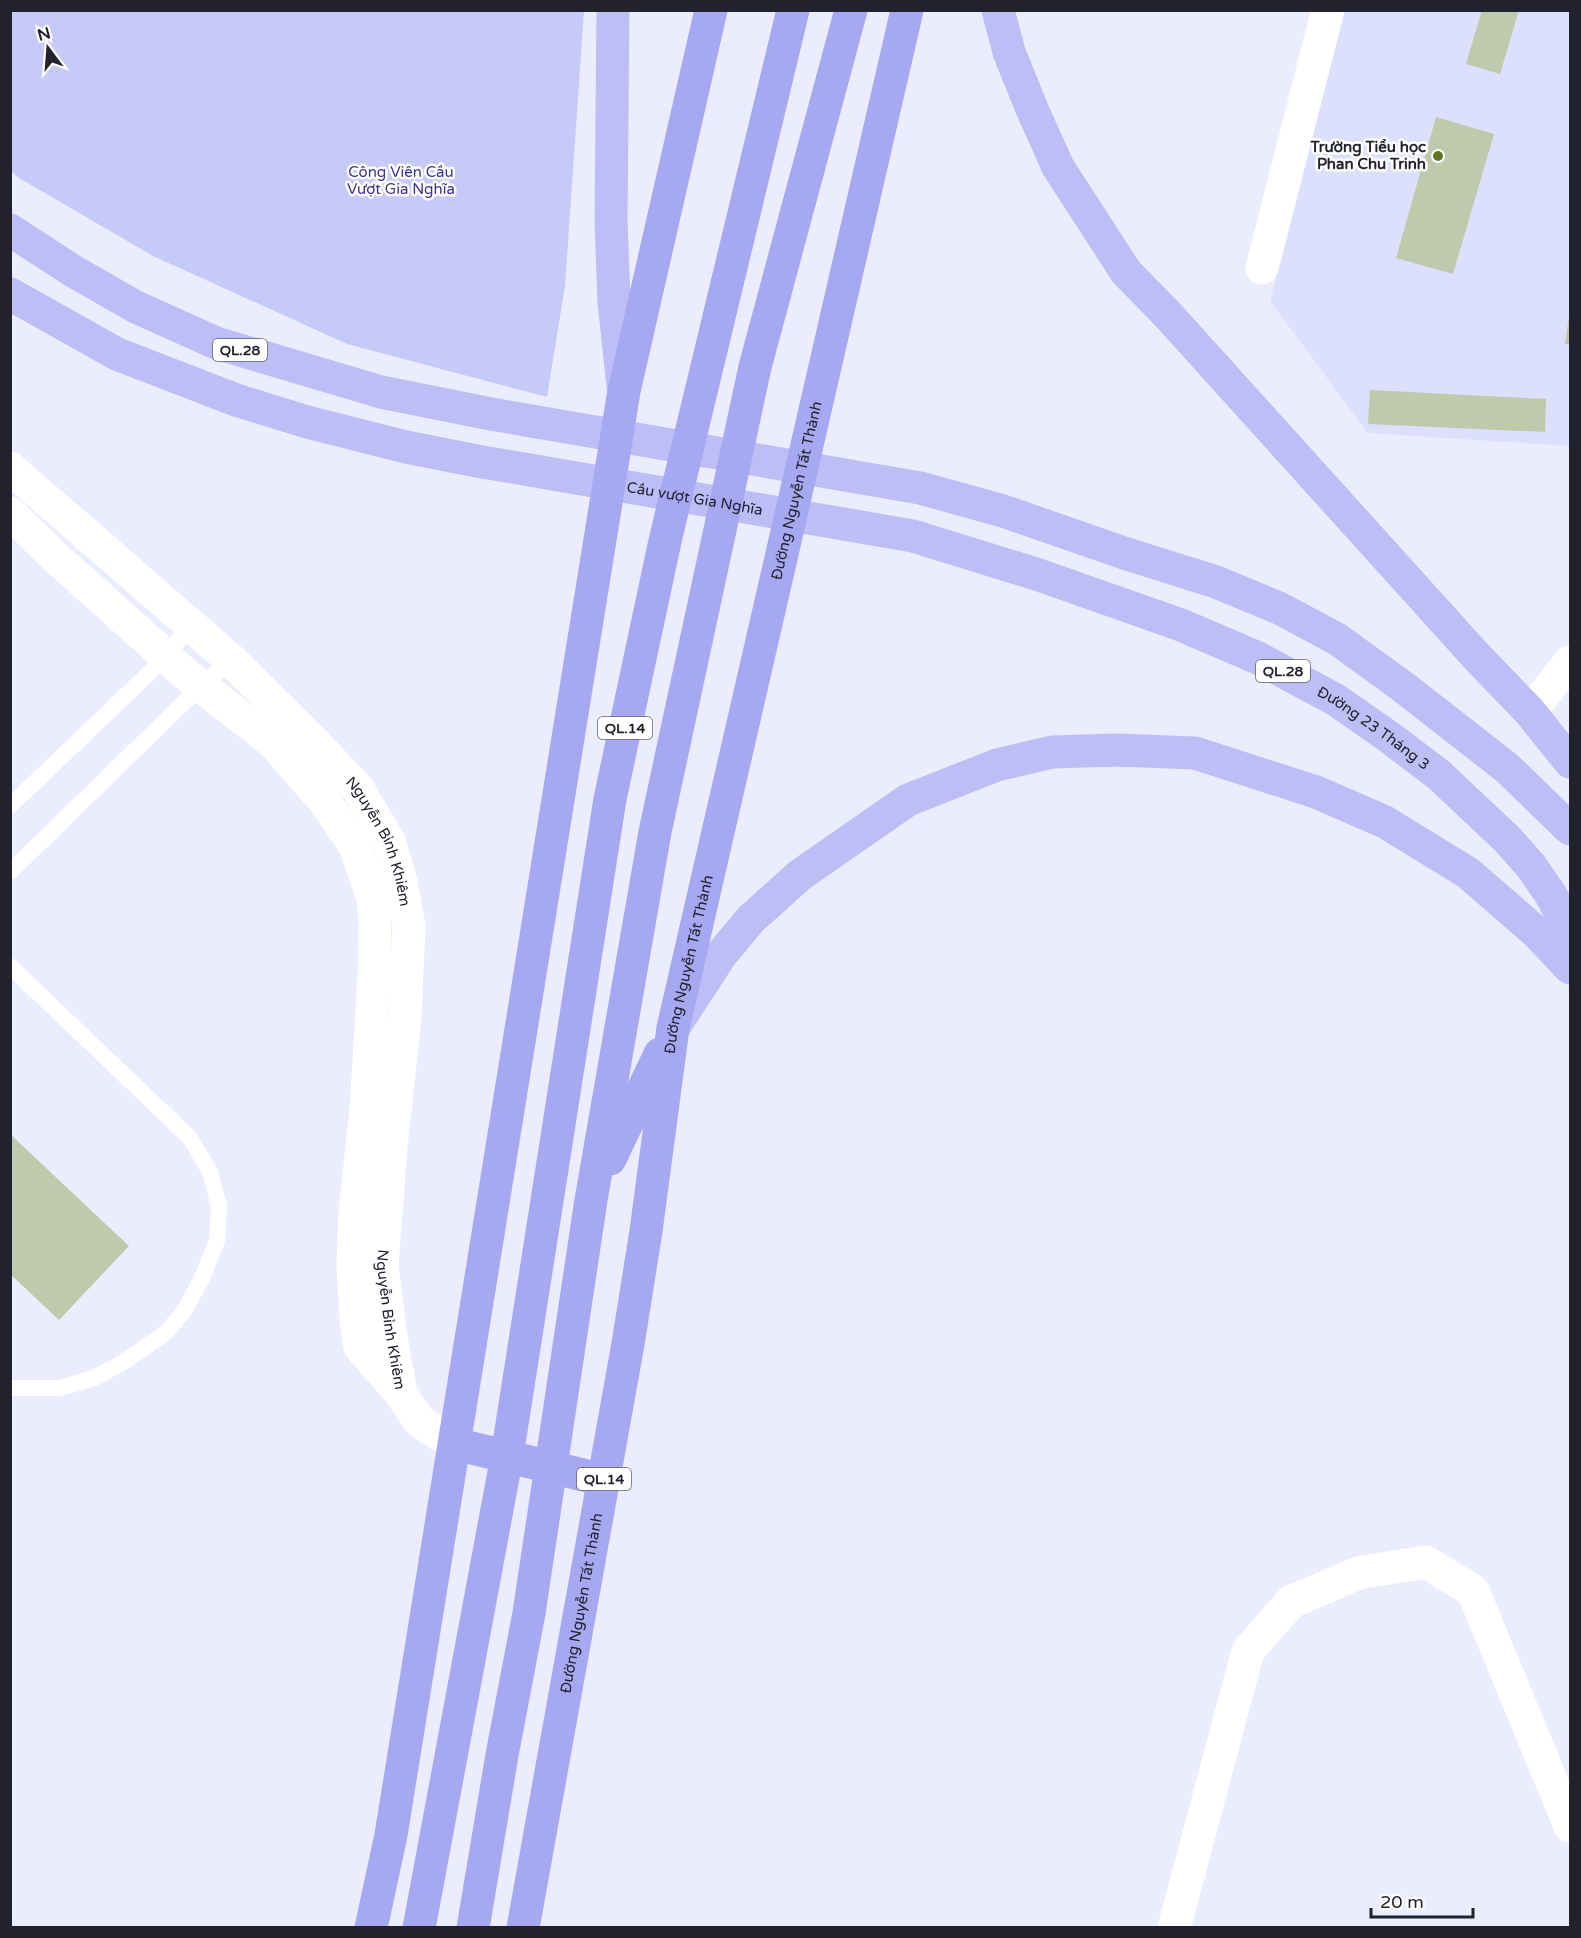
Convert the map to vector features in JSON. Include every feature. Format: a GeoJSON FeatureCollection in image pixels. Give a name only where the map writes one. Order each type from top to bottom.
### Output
{"type":"FeatureCollection","features":[{"type":"Feature","properties":{"kind":"highway"},"geometry":{"type":"LineString","coordinates":[[371,1928],[391,1835],[624,391],[711,10]]}},
{"type":"Feature","properties":{"kind":"highway","name":"QL.14"},"geometry":{"type":"LineString","coordinates":[[419,1928],[507,1456],[610,799],[665,541],[794,10]]}},
{"type":"Feature","properties":{"kind":"highway"},"geometry":{"type":"LineString","coordinates":[[473,1928],[529,1613],[591,1200],[655,832],[753,378],[851,10]]}},
{"type":"Feature","properties":{"kind":"highway","name":"Đường Nguyễn Tất Thành"},"geometry":{"type":"LineString","coordinates":[[523,1928],[604,1480],[646,1231],[673,1028],[907,10]]}},
{"type":"Feature","properties":{"kind":"highway"},"geometry":{"type":"LineString","coordinates":[[591,1200],[673,1028]]}},
{"type":"Feature","properties":{"kind":"highway"},"geometry":{"type":"LineString","coordinates":[[455,1444],[604,1480]]}},
{"type":"Feature","properties":{"kind":"main road"},"geometry":{"type":"LineString","coordinates":[[613,10],[611,220],[614,302],[624,391]]}},
{"type":"Feature","properties":{"kind":"main road"},"geometry":{"type":"LineString","coordinates":[[998,10],[1009,52],[1058,167],[1126,272],[1168,315],[1477,657],[1530,712],[1570,762]]}},
{"type":"Feature","properties":{"kind":"main road","name":"QL.28"},"geometry":{"type":"LineString","coordinates":[[10,230],[73,271],[136,307],[216,342],[381,392],[491,414],[920,488],[1003,511],[1216,582],[1279,608],[1337,639],[1402,686],[1507,768],[1570,829]]}},
{"type":"Feature","properties":{"kind":"main road","name":"Cầu vượt Gia Nghĩa"},"geometry":{"type":"LineString","coordinates":[[10,294],[117,354],[236,400],[307,422],[406,447],[477,461],[913,536]]}},
{"type":"Feature","properties":{"kind":"main road","name":"Đường 23 Tháng 3"},"geometry":{"type":"LineString","coordinates":[[913,536],[1036,574],[1181,625],[1258,658],[1336,700],[1439,775],[1508,839],[1531,866],[1570,931]]}},
{"type":"Feature","properties":{"kind":"main road"},"geometry":{"type":"LineString","coordinates":[[673,1028],[721,956],[751,919],[800,875],[908,800],[997,765],[1053,752],[1116,750],[1195,753],[1316,792],[1385,822],[1468,873],[1537,933],[1570,968]]}},
{"type":"Feature","properties":{"kind":"street"},"geometry":{"type":"LineString","coordinates":[[1262,268],[1328,10]]}},
{"type":"Feature","properties":{"kind":"street","name":"Nguyễn Bỉnh Khiêm"},"geometry":{"type":"LineString","coordinates":[[10,468],[231,660],[358,789],[389,842],[401,882],[409,926],[405,1016],[391,1147],[382,1265],[401,1394]]}},
{"type":"Feature","properties":{"kind":"street","name":"Nguyễn Bỉnh Khiêm"},"geometry":{"type":"LineString","coordinates":[[10,513],[166,657],[273,742],[326,803],[355,846],[374,901],[375,960],[366,1111],[353,1265],[356,1321],[360,1347],[401,1394]]}},
{"type":"Feature","properties":{"kind":"street"},"geometry":{"type":"LineString","coordinates":[[1530,712],[1570,662]]}},
{"type":"Feature","properties":{"kind":"street"},"geometry":{"type":"LineString","coordinates":[[401,1394],[420,1422],[455,1444]]}},
{"type":"Feature","properties":{"kind":"street"},"geometry":{"type":"LineString","coordinates":[[1174,1928],[1248,1651],[1291,1602],[1358,1573],[1426,1562],[1473,1591],[1570,1826]]}},
{"type":"Feature","properties":{"kind":"lane"},"geometry":{"type":"LineString","coordinates":[[10,806],[166,657],[190,624]]}},
{"type":"Feature","properties":{"kind":"lane"},"geometry":{"type":"LineString","coordinates":[[10,872],[201,686],[231,660]]}},
{"type":"Feature","properties":{"kind":"lane"},"geometry":{"type":"LineString","coordinates":[[10,966],[190,1138],[210,1172],[219,1206],[217,1241],[202,1278],[183,1312],[165,1333],[127,1360],[94,1378],[60,1388],[10,1388]]}},
{"type":"Feature","properties":{"kind":"shaded area","name":"Trường Tiểu học Phan Chu Trinh"},"geometry":{"type":"Polygon","coordinates":[[[1343,11],[1570,11],[1570,446],[1368,433],[1270,301],[1343,11]]]}},
{"type":"Feature","properties":{"kind":"green space","name":"Công Viên Cầu Vượt Gia Nghĩa"},"geometry":{"type":"Polygon","coordinates":[[[10,11],[584,11],[565,286],[547,397],[347,344],[153,256],[19,178],[11,171],[10,11]]]}},
{"type":"Feature","properties":{"kind":"building"},"geometry":{"type":"Polygon","coordinates":[[[1482,10],[1519,10],[1500,74],[1466,64],[1482,10]]]}},
{"type":"Feature","properties":{"kind":"building"},"geometry":{"type":"Polygon","coordinates":[[[1436,117],[1494,134],[1453,274],[1396,258],[1436,117]]]}},
{"type":"Feature","properties":{"kind":"building"},"geometry":{"type":"Polygon","coordinates":[[[1570,317],[1570,345],[1565,344],[1570,317]]]}},
{"type":"Feature","properties":{"kind":"building"},"geometry":{"type":"Polygon","coordinates":[[[1370,390],[1546,399],[1545,432],[1368,424],[1370,390]]]}},
{"type":"Feature","properties":{"kind":"building"},"geometry":{"type":"Polygon","coordinates":[[[10,1134],[129,1246],[59,1320],[10,1274],[10,1134]]]}},
{"type":"Feature","properties":{"kind":"place","name":"Trường Tiểu học Phan Chu Trinh"},"geometry":{"type":"Point","coordinates":[1438,156]}}]}
